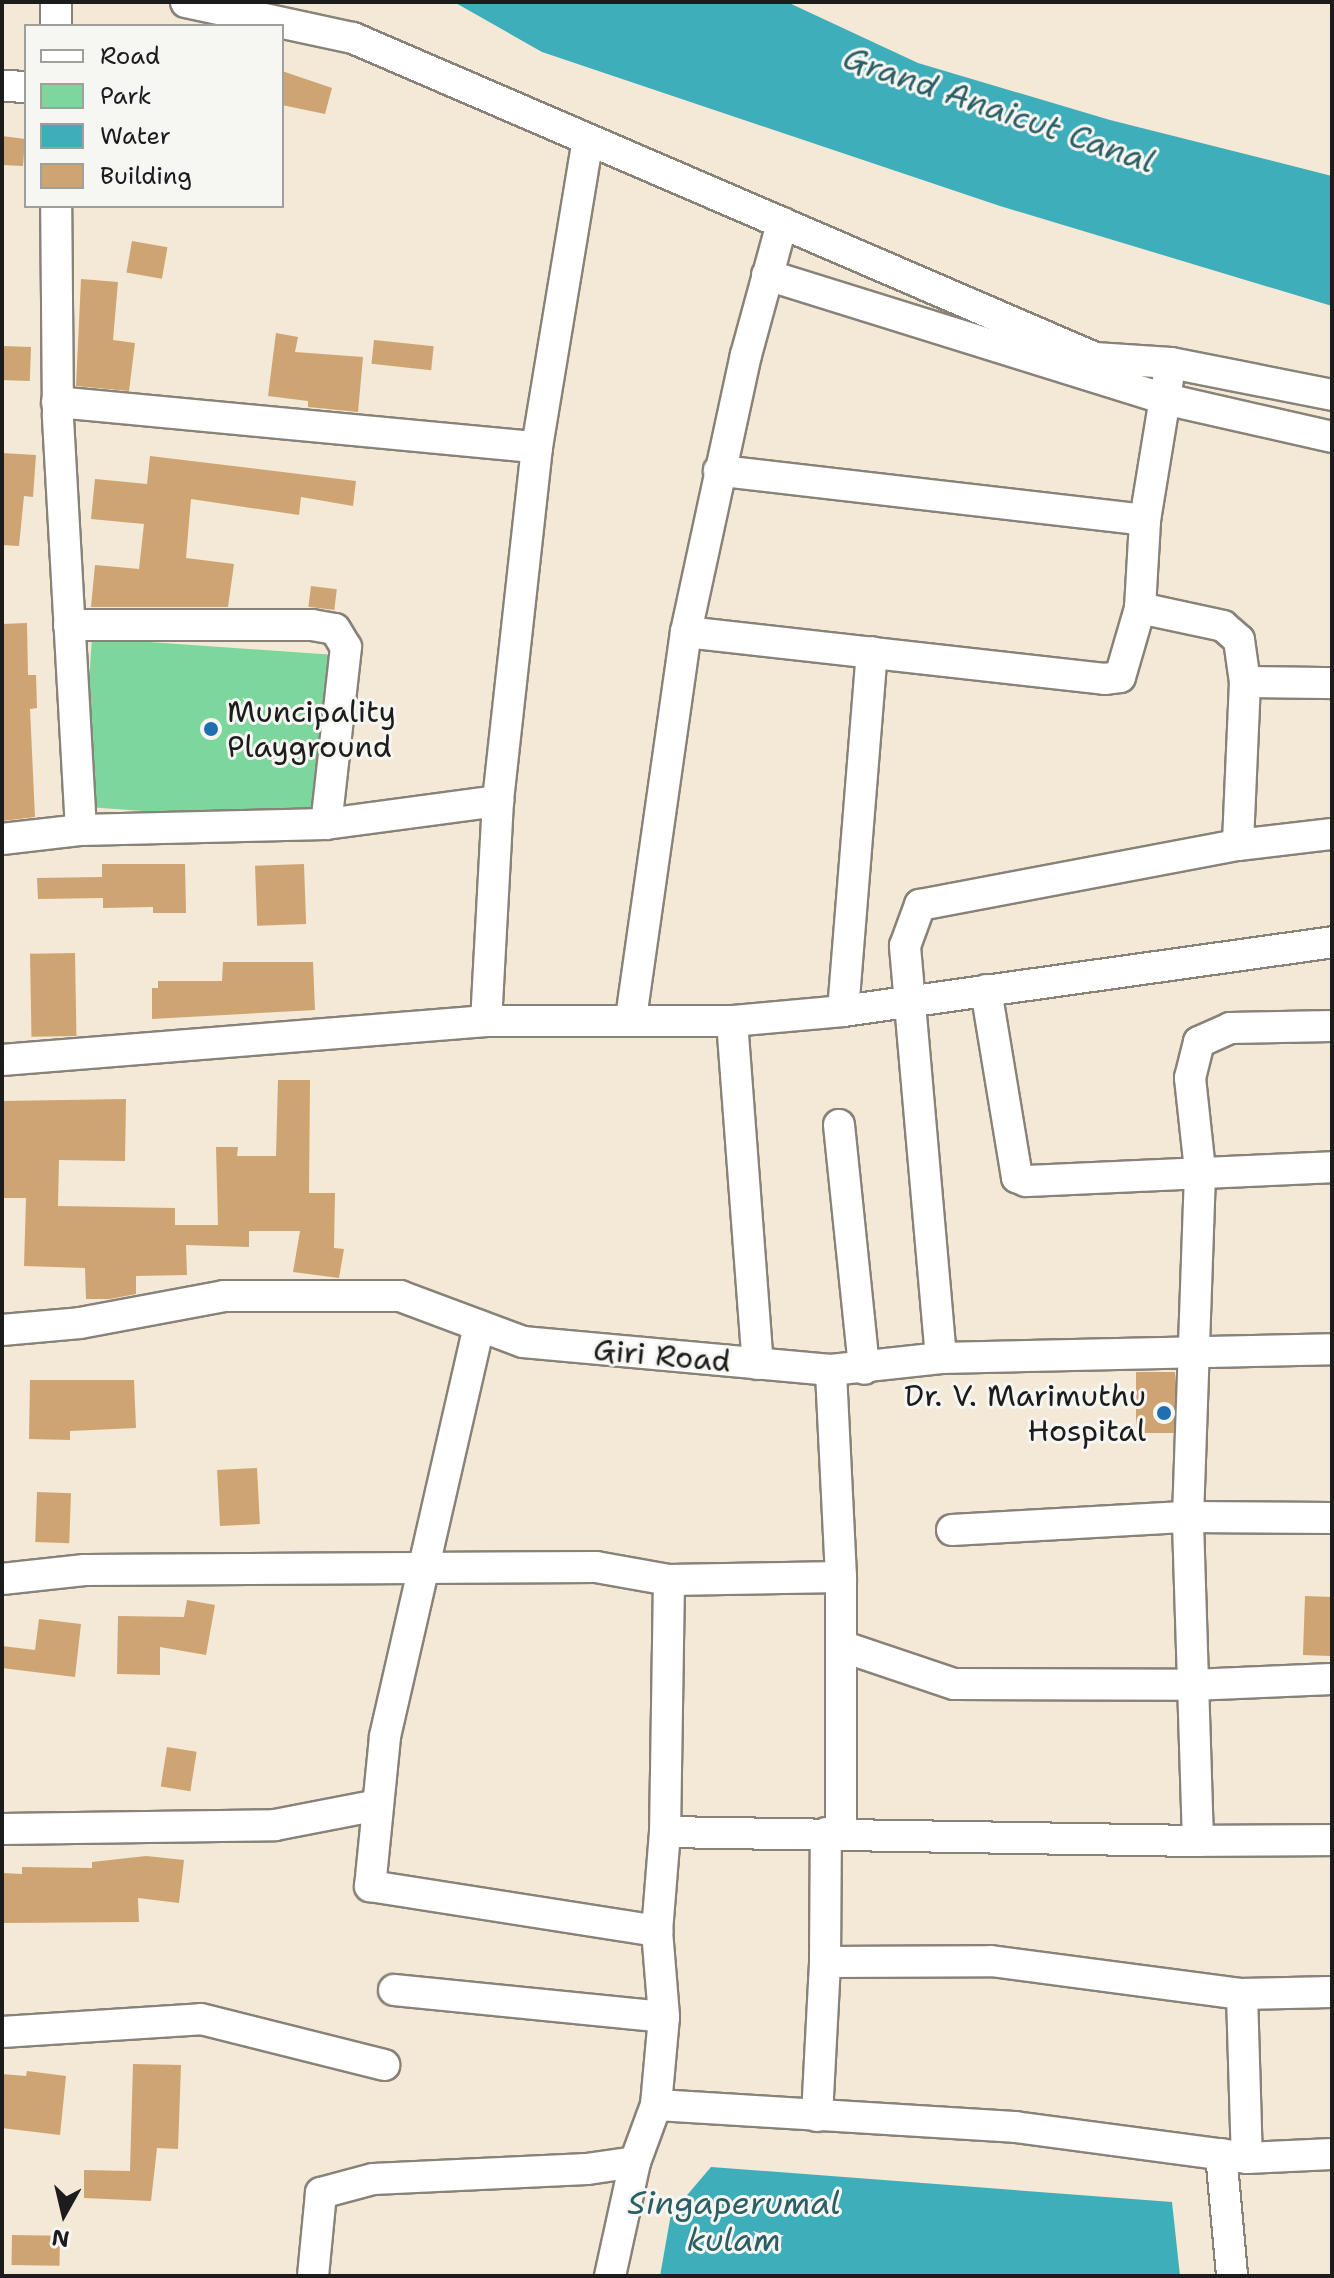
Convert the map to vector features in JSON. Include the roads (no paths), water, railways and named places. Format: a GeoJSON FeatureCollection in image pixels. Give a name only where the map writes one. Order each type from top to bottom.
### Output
{"type":"FeatureCollection","features":[{"type":"Feature","properties":{"kind":"street"},"geometry":{"type":"LineString","coordinates":[[56,2],[56,24]]}},
{"type":"Feature","properties":{"kind":"street"},"geometry":{"type":"LineString","coordinates":[[186,2],[353,38],[1095,358],[1171,363],[1332,395]]}},
{"type":"Feature","properties":{"kind":"street"},"geometry":{"type":"LineString","coordinates":[[2,86],[24,87]]}},
{"type":"Feature","properties":{"kind":"street"},"geometry":{"type":"LineString","coordinates":[[486,1021],[498,801],[537,447],[588,140]]}},
{"type":"Feature","properties":{"kind":"street"},"geometry":{"type":"LineString","coordinates":[[56,208],[57,402],[81,830]]}},
{"type":"Feature","properties":{"kind":"street"},"geometry":{"type":"LineString","coordinates":[[631,1018],[686,632],[719,471],[782,223]]}},
{"type":"Feature","properties":{"kind":"street"},"geometry":{"type":"LineString","coordinates":[[767,275],[1165,399],[1332,437]]}},
{"type":"Feature","properties":{"kind":"street"},"geometry":{"type":"LineString","coordinates":[[686,632],[1120,677],[1140,608],[1145,520],[1171,363]]}},
{"type":"Feature","properties":{"kind":"street"},"geometry":{"type":"LineString","coordinates":[[57,402],[537,447]]}},
{"type":"Feature","properties":{"kind":"street"},"geometry":{"type":"LineString","coordinates":[[719,471],[1145,520]]}},
{"type":"Feature","properties":{"kind":"street"},"geometry":{"type":"LineString","coordinates":[[1140,608],[1223,626],[1239,640],[1245,682],[1238,845]]}},
{"type":"Feature","properties":{"kind":"street"},"geometry":{"type":"LineString","coordinates":[[69,625],[312,625],[335,629],[346,647],[326,824]]}},
{"type":"Feature","properties":{"kind":"street"},"geometry":{"type":"LineString","coordinates":[[843,1011],[872,652]]}},
{"type":"Feature","properties":{"kind":"street"},"geometry":{"type":"LineString","coordinates":[[1245,682],[1332,683]]}},
{"type":"Feature","properties":{"kind":"street"},"geometry":{"type":"LineString","coordinates":[[2,839],[81,830],[326,824],[498,801]]}},
{"type":"Feature","properties":{"kind":"street"},"geometry":{"type":"LineString","coordinates":[[941,1358],[905,946],[920,905],[1238,845],[1332,834]]}},
{"type":"Feature","properties":{"kind":"street"},"geometry":{"type":"LineString","coordinates":[[2,1060],[486,1021],[631,1018],[732,1021],[843,1011],[1332,942]]}},
{"type":"Feature","properties":{"kind":"street"},"geometry":{"type":"LineString","coordinates":[[986,990],[1017,1177],[1026,1181],[1200,1170],[1332,1167]]}},
{"type":"Feature","properties":{"kind":"street"},"geometry":{"type":"LineString","coordinates":[[732,1021],[758,1364]]}},
{"type":"Feature","properties":{"kind":"street"},"geometry":{"type":"LineString","coordinates":[[1198,1841],[1188,1517],[1200,1170],[1190,1078],[1199,1042],[1230,1028],[1332,1026]]}},
{"type":"Feature","properties":{"kind":"street"},"geometry":{"type":"LineString","coordinates":[[839,1125],[864,1369]]}},
{"type":"Feature","properties":{"kind":"street","name":"Giri Road"},"geometry":{"type":"LineString","coordinates":[[2,1330],[80,1323],[224,1296],[400,1296],[523,1342],[831,1370],[864,1369],[941,1358],[1332,1349]]}},
{"type":"Feature","properties":{"kind":"street"},"geometry":{"type":"LineString","coordinates":[[479,1326],[421,1568],[385,1737],[370,1886],[657,1931]]}},
{"type":"Feature","properties":{"kind":"street"},"geometry":{"type":"LineString","coordinates":[[817,2116],[841,1646],[841,1577],[831,1370]]}},
{"type":"Feature","properties":{"kind":"street"},"geometry":{"type":"LineString","coordinates":[[952,1530],[1188,1517],[1332,1518]]}},
{"type":"Feature","properties":{"kind":"street"},"geometry":{"type":"LineString","coordinates":[[2,1579],[85,1570],[596,1567],[669,1580],[841,1577]]}},
{"type":"Feature","properties":{"kind":"street"},"geometry":{"type":"LineString","coordinates":[[610,2276],[635,2162],[656,2105],[664,2017],[657,1931],[665,1832],[669,1580]]}},
{"type":"Feature","properties":{"kind":"street"},"geometry":{"type":"LineString","coordinates":[[841,1646],[954,1684],[1192,1685],[1332,1679]]}},
{"type":"Feature","properties":{"kind":"street"},"geometry":{"type":"LineString","coordinates":[[2,1829],[275,1825],[378,1805]]}},
{"type":"Feature","properties":{"kind":"street"},"geometry":{"type":"LineString","coordinates":[[665,1832],[1198,1841],[1332,1840]]}},
{"type":"Feature","properties":{"kind":"street"},"geometry":{"type":"LineString","coordinates":[[825,1962],[991,1961],[1242,1994],[1332,1992]]}},
{"type":"Feature","properties":{"kind":"street"},"geometry":{"type":"LineString","coordinates":[[394,1990],[664,2017]]}},
{"type":"Feature","properties":{"kind":"street"},"geometry":{"type":"LineString","coordinates":[[1232,2276],[1242,1994]]}},
{"type":"Feature","properties":{"kind":"street"},"geometry":{"type":"LineString","coordinates":[[2,2032],[201,2019],[384,2065]]}},
{"type":"Feature","properties":{"kind":"street"},"geometry":{"type":"LineString","coordinates":[[656,2105],[1015,2127],[1234,2156],[1332,2154]]}},
{"type":"Feature","properties":{"kind":"street"},"geometry":{"type":"LineString","coordinates":[[313,2276],[321,2193],[373,2179],[587,2169],[635,2162]]}},
{"type":"Feature","properties":{"kind":"water","name":"Grand Anaicut Canal"},"geometry":{"type":"Polygon","coordinates":[[[454,2],[787,2],[918,63],[1110,120],[1332,176],[1332,306],[1000,206],[542,52],[454,2]]]}},
{"type":"Feature","properties":{"kind":"water","name":"Singaperumal kulam"},"geometry":{"type":"Polygon","coordinates":[[[711,2167],[1172,2202],[1180,2276],[660,2276],[671,2214],[711,2167]]]}},
{"type":"Feature","properties":{"kind":"place","name":"Muncipality Playground"},"geometry":{"type":"Point","coordinates":[211,729]}},
{"type":"Feature","properties":{"kind":"place","name":"Dr. V. Marimuthu Hospital"},"geometry":{"type":"Point","coordinates":[1164,1413]}}]}
